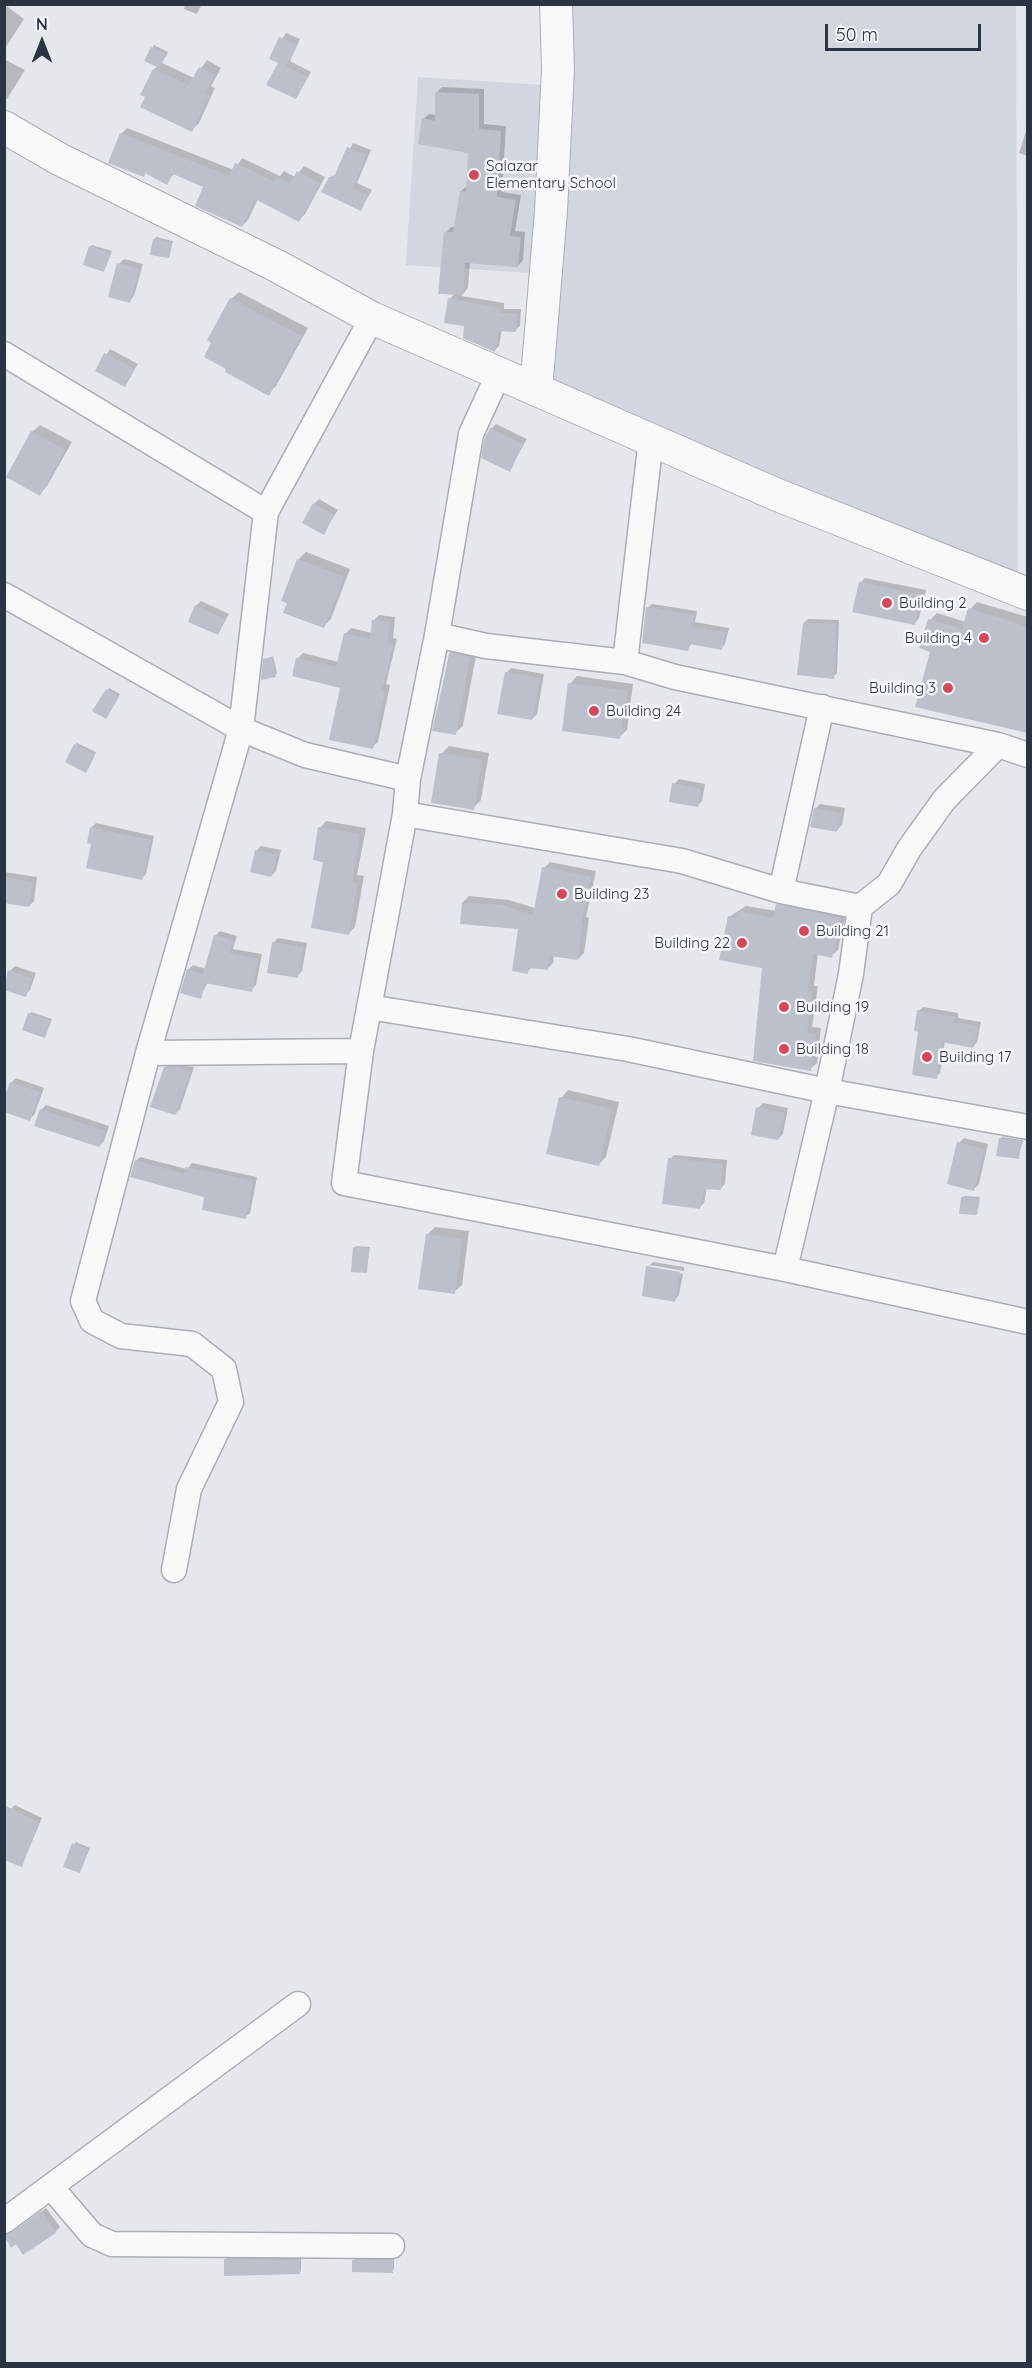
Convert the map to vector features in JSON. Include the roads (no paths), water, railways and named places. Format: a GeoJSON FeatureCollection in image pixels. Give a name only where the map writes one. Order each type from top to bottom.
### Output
{"type":"FeatureCollection","features":[{"type":"Feature","properties":{"kind":"street"},"geometry":{"type":"LineString","coordinates":[[536,390],[551,212],[558,69],[556,4]]}},
{"type":"Feature","properties":{"kind":"street"},"geometry":{"type":"LineString","coordinates":[[4,127],[59,159],[277,266],[372,318],[775,494],[1028,594]]}},
{"type":"Feature","properties":{"kind":"street"},"geometry":{"type":"LineString","coordinates":[[174,1570],[189,1489],[231,1402],[224,1369],[192,1344],[121,1336],[92,1321],[82,1301],[148,1053],[240,729],[266,512],[372,318]]}},
{"type":"Feature","properties":{"kind":"street"},"geometry":{"type":"LineString","coordinates":[[4,354],[266,512]]}},
{"type":"Feature","properties":{"kind":"street"},"geometry":{"type":"LineString","coordinates":[[499,373],[471,434],[437,635],[408,779],[405,814],[361,1051],[344,1183],[786,1269],[1028,1322]]}},
{"type":"Feature","properties":{"kind":"street"},"geometry":{"type":"LineString","coordinates":[[626,662],[651,439]]}},
{"type":"Feature","properties":{"kind":"street"},"geometry":{"type":"LineString","coordinates":[[4,595],[240,729],[305,755],[408,779]]}},
{"type":"Feature","properties":{"kind":"street"},"geometry":{"type":"LineString","coordinates":[[437,635],[486,646],[626,662],[675,677],[998,745],[1028,755]]}},
{"type":"Feature","properties":{"kind":"street"},"geometry":{"type":"LineString","coordinates":[[781,891],[822,707]]}},
{"type":"Feature","properties":{"kind":"street"},"geometry":{"type":"LineString","coordinates":[[786,1269],[851,974],[860,907],[889,884],[909,849],[944,800],[998,745]]}},
{"type":"Feature","properties":{"kind":"street"},"geometry":{"type":"LineString","coordinates":[[405,814],[682,861],[781,891],[860,907]]}},
{"type":"Feature","properties":{"kind":"street"},"geometry":{"type":"LineString","coordinates":[[369,1007],[627,1048],[827,1091],[1028,1126]]}},
{"type":"Feature","properties":{"kind":"street"},"geometry":{"type":"LineString","coordinates":[[148,1053],[361,1051]]}},
{"type":"Feature","properties":{"kind":"street"},"geometry":{"type":"LineString","coordinates":[[4,2221],[298,2004]]}},
{"type":"Feature","properties":{"kind":"street"},"geometry":{"type":"LineString","coordinates":[[51,2187],[92,2235],[112,2244],[392,2246]]}},
{"type":"Feature","properties":{"kind":"place","name":"Salazar Elementary School"},"geometry":{"type":"Point","coordinates":[474,175]}},
{"type":"Feature","properties":{"kind":"place","name":"Building 2"},"geometry":{"type":"Point","coordinates":[887,603]}},
{"type":"Feature","properties":{"kind":"place","name":"Building 4"},"geometry":{"type":"Point","coordinates":[984,638]}},
{"type":"Feature","properties":{"kind":"place","name":"Building 3"},"geometry":{"type":"Point","coordinates":[948,688]}},
{"type":"Feature","properties":{"kind":"place","name":"Building 24"},"geometry":{"type":"Point","coordinates":[594,711]}},
{"type":"Feature","properties":{"kind":"place","name":"Building 23"},"geometry":{"type":"Point","coordinates":[562,894]}},
{"type":"Feature","properties":{"kind":"place","name":"Building 21"},"geometry":{"type":"Point","coordinates":[804,931]}},
{"type":"Feature","properties":{"kind":"place","name":"Building 22"},"geometry":{"type":"Point","coordinates":[742,943]}},
{"type":"Feature","properties":{"kind":"place","name":"Building 19"},"geometry":{"type":"Point","coordinates":[784,1007]}},
{"type":"Feature","properties":{"kind":"place","name":"Building 18"},"geometry":{"type":"Point","coordinates":[784,1049]}},
{"type":"Feature","properties":{"kind":"place","name":"Building 17"},"geometry":{"type":"Point","coordinates":[927,1057]}}]}
